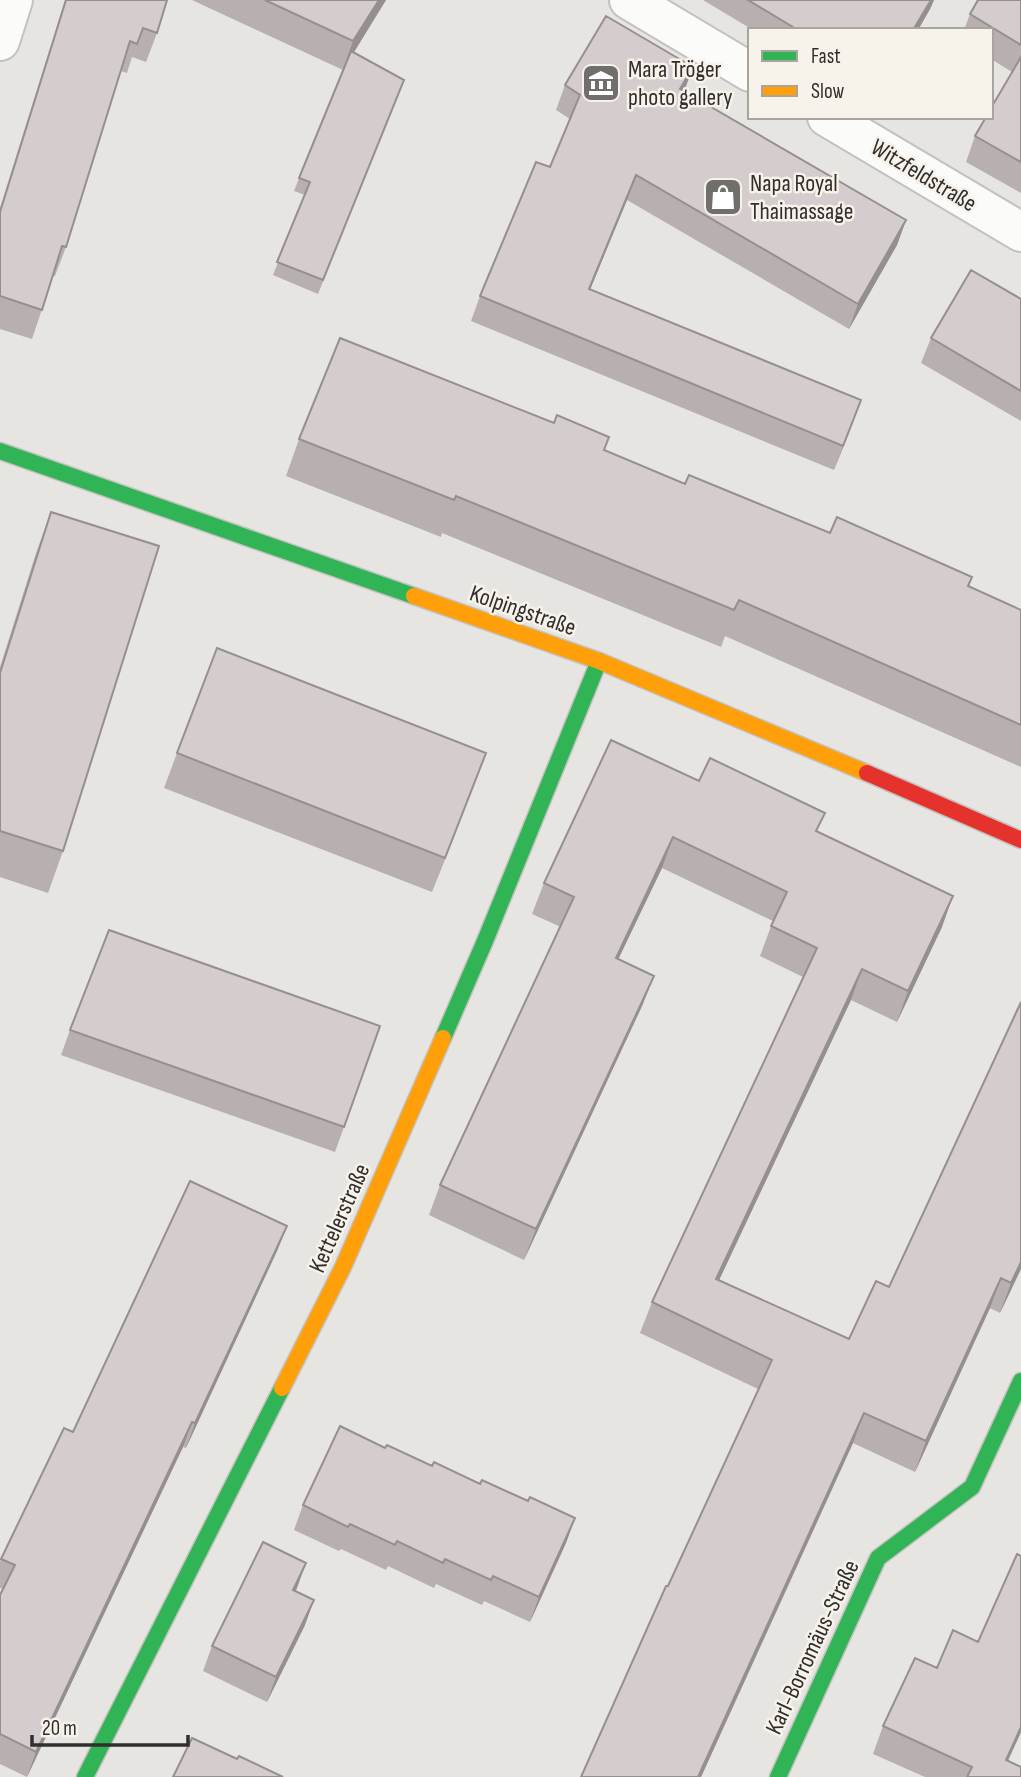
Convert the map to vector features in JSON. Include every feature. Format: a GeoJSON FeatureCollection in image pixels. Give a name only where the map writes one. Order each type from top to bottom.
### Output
{"type":"FeatureCollection","features":[{"type":"Feature","properties":{"kind":"street"},"geometry":{"type":"LineString","coordinates":[[0,41],[13,0]]}},
{"type":"Feature","properties":{"kind":"street"},"geometry":{"type":"LineString","coordinates":[[629,0],[748,71]]}},
{"type":"Feature","properties":{"kind":"street","name":"Witzfeldstraße"},"geometry":{"type":"LineString","coordinates":[[830,119],[1021,232]]}},
{"type":"Feature","properties":{"kind":"street","name":"Kolpingstraße"},"geometry":{"type":"LineString","coordinates":[[0,451],[599,661],[1021,840]]}},
{"type":"Feature","properties":{"kind":"street","name":"Kettelerstraße"},"geometry":{"type":"LineString","coordinates":[[85,1777],[343,1268],[485,941],[599,661]]}},
{"type":"Feature","properties":{"kind":"street","name":"Karl-Borromäus-Straße"},"geometry":{"type":"LineString","coordinates":[[778,1777],[878,1558],[972,1488],[1021,1381]]}},
{"type":"Feature","properties":{"kind":"building"},"geometry":{"type":"Polygon","coordinates":[[[66,0],[167,0],[157,33],[143,28],[137,44],[130,41],[66,247],[62,246],[42,310],[0,296],[0,212],[66,0]]]}},
{"type":"Feature","properties":{"kind":"building"},"geometry":{"type":"Polygon","coordinates":[[[265,0],[379,0],[353,41],[265,0]]]}},
{"type":"Feature","properties":{"kind":"building"},"geometry":{"type":"Polygon","coordinates":[[[748,0],[931,0],[914,28],[795,28],[748,0]]]}},
{"type":"Feature","properties":{"kind":"building"},"geometry":{"type":"Polygon","coordinates":[[[978,0],[1021,0],[1021,45],[970,14],[978,0]]]}},
{"type":"Feature","properties":{"kind":"building"},"geometry":{"type":"Polygon","coordinates":[[[606,16],[693,67],[680,89],[906,220],[858,304],[636,175],[589,289],[861,400],[843,446],[480,296],[536,162],[550,167],[580,95],[565,85],[606,16]]]}},
{"type":"Feature","properties":{"kind":"building"},"geometry":{"type":"Polygon","coordinates":[[[351,51],[404,80],[323,280],[277,262],[310,182],[299,178],[351,51]]]}},
{"type":"Feature","properties":{"kind":"building"},"geometry":{"type":"Polygon","coordinates":[[[1021,57],[1021,162],[975,136],[985,119],[993,119],[993,105],[1021,57]]]}},
{"type":"Feature","properties":{"kind":"building"},"geometry":{"type":"Polygon","coordinates":[[[971,270],[1021,299],[1021,391],[931,338],[971,270]]]}},
{"type":"Feature","properties":{"kind":"building"},"geometry":{"type":"Polygon","coordinates":[[[340,338],[554,423],[557,415],[609,437],[604,450],[685,484],[689,475],[830,533],[837,517],[972,577],[968,586],[1021,610],[1021,725],[739,600],[734,610],[456,496],[454,500],[299,439],[340,338]]]}},
{"type":"Feature","properties":{"kind":"building"},"geometry":{"type":"Polygon","coordinates":[[[51,512],[159,546],[63,851],[0,831],[0,673],[51,512]]]}},
{"type":"Feature","properties":{"kind":"building"},"geometry":{"type":"Polygon","coordinates":[[[217,648],[486,753],[445,858],[177,753],[217,648]]]}},
{"type":"Feature","properties":{"kind":"building"},"geometry":{"type":"Polygon","coordinates":[[[611,740],[699,781],[710,758],[825,813],[816,831],[953,896],[908,991],[862,969],[716,1279],[849,1339],[876,1281],[889,1287],[1021,1002],[1021,1262],[1011,1283],[1001,1278],[926,1441],[864,1413],[698,1777],[581,1777],[666,1586],[772,1360],[652,1302],[817,948],[771,926],[787,892],[673,837],[616,958],[654,976],[536,1229],[440,1185],[574,897],[544,883],[611,740]]]}},
{"type":"Feature","properties":{"kind":"building"},"geometry":{"type":"Polygon","coordinates":[[[109,930],[380,1026],[344,1127],[70,1030],[109,930]]]}},
{"type":"Feature","properties":{"kind":"building"},"geometry":{"type":"Polygon","coordinates":[[[190,1181],[287,1226],[36,1752],[0,1734],[0,1595],[15,1565],[1,1559],[64,1428],[73,1432],[190,1181]]]}},
{"type":"Feature","properties":{"kind":"building"},"geometry":{"type":"Polygon","coordinates":[[[340,1426],[385,1448],[387,1445],[432,1466],[434,1462],[480,1484],[482,1480],[528,1501],[530,1497],[575,1518],[539,1597],[493,1576],[491,1580],[445,1559],[443,1563],[397,1541],[395,1545],[350,1524],[348,1527],[303,1505],[340,1426]]]}},
{"type":"Feature","properties":{"kind":"building"},"geometry":{"type":"Polygon","coordinates":[[[263,1542],[306,1563],[293,1590],[314,1600],[276,1677],[212,1646],[263,1542]]]}},
{"type":"Feature","properties":{"kind":"building"},"geometry":{"type":"Polygon","coordinates":[[[1017,1554],[1021,1556],[1021,1727],[1006,1760],[1021,1767],[1021,1777],[967,1777],[972,1767],[883,1726],[915,1658],[937,1668],[953,1630],[978,1642],[1017,1554]]]}},
{"type":"Feature","properties":{"kind":"building"},"geometry":{"type":"Polygon","coordinates":[[[192,1738],[237,1759],[239,1756],[283,1777],[173,1777],[192,1738]]]}},
{"type":"Feature","properties":{"kind":"traffic: fast"},"geometry":{"type":"LineString","coordinates":[[0,451],[414,596]]}},
{"type":"Feature","properties":{"kind":"traffic: fast"},"geometry":{"type":"LineString","coordinates":[[443,1038],[599,661]]}},
{"type":"Feature","properties":{"kind":"traffic: fast"},"geometry":{"type":"LineString","coordinates":[[778,1777],[878,1558],[972,1487],[1021,1381]]}},
{"type":"Feature","properties":{"kind":"traffic: fast"},"geometry":{"type":"LineString","coordinates":[[85,1777],[282,1388]]}},
{"type":"Feature","properties":{"kind":"traffic: slow"},"geometry":{"type":"LineString","coordinates":[[414,596],[599,661],[867,773]]}},
{"type":"Feature","properties":{"kind":"traffic: slow"},"geometry":{"type":"LineString","coordinates":[[282,1388],[343,1267],[443,1038]]}},
{"type":"Feature","properties":{"kind":"traffic: jam"},"geometry":{"type":"LineString","coordinates":[[867,773],[1021,840]]}},
{"type":"Feature","properties":{"kind":"place","name":"Mara Tröger photo gallery"},"geometry":{"type":"Point","coordinates":[601,83]}},
{"type":"Feature","properties":{"kind":"place","name":"Napa Royal Thaimassage"},"geometry":{"type":"Point","coordinates":[723,197]}}]}
